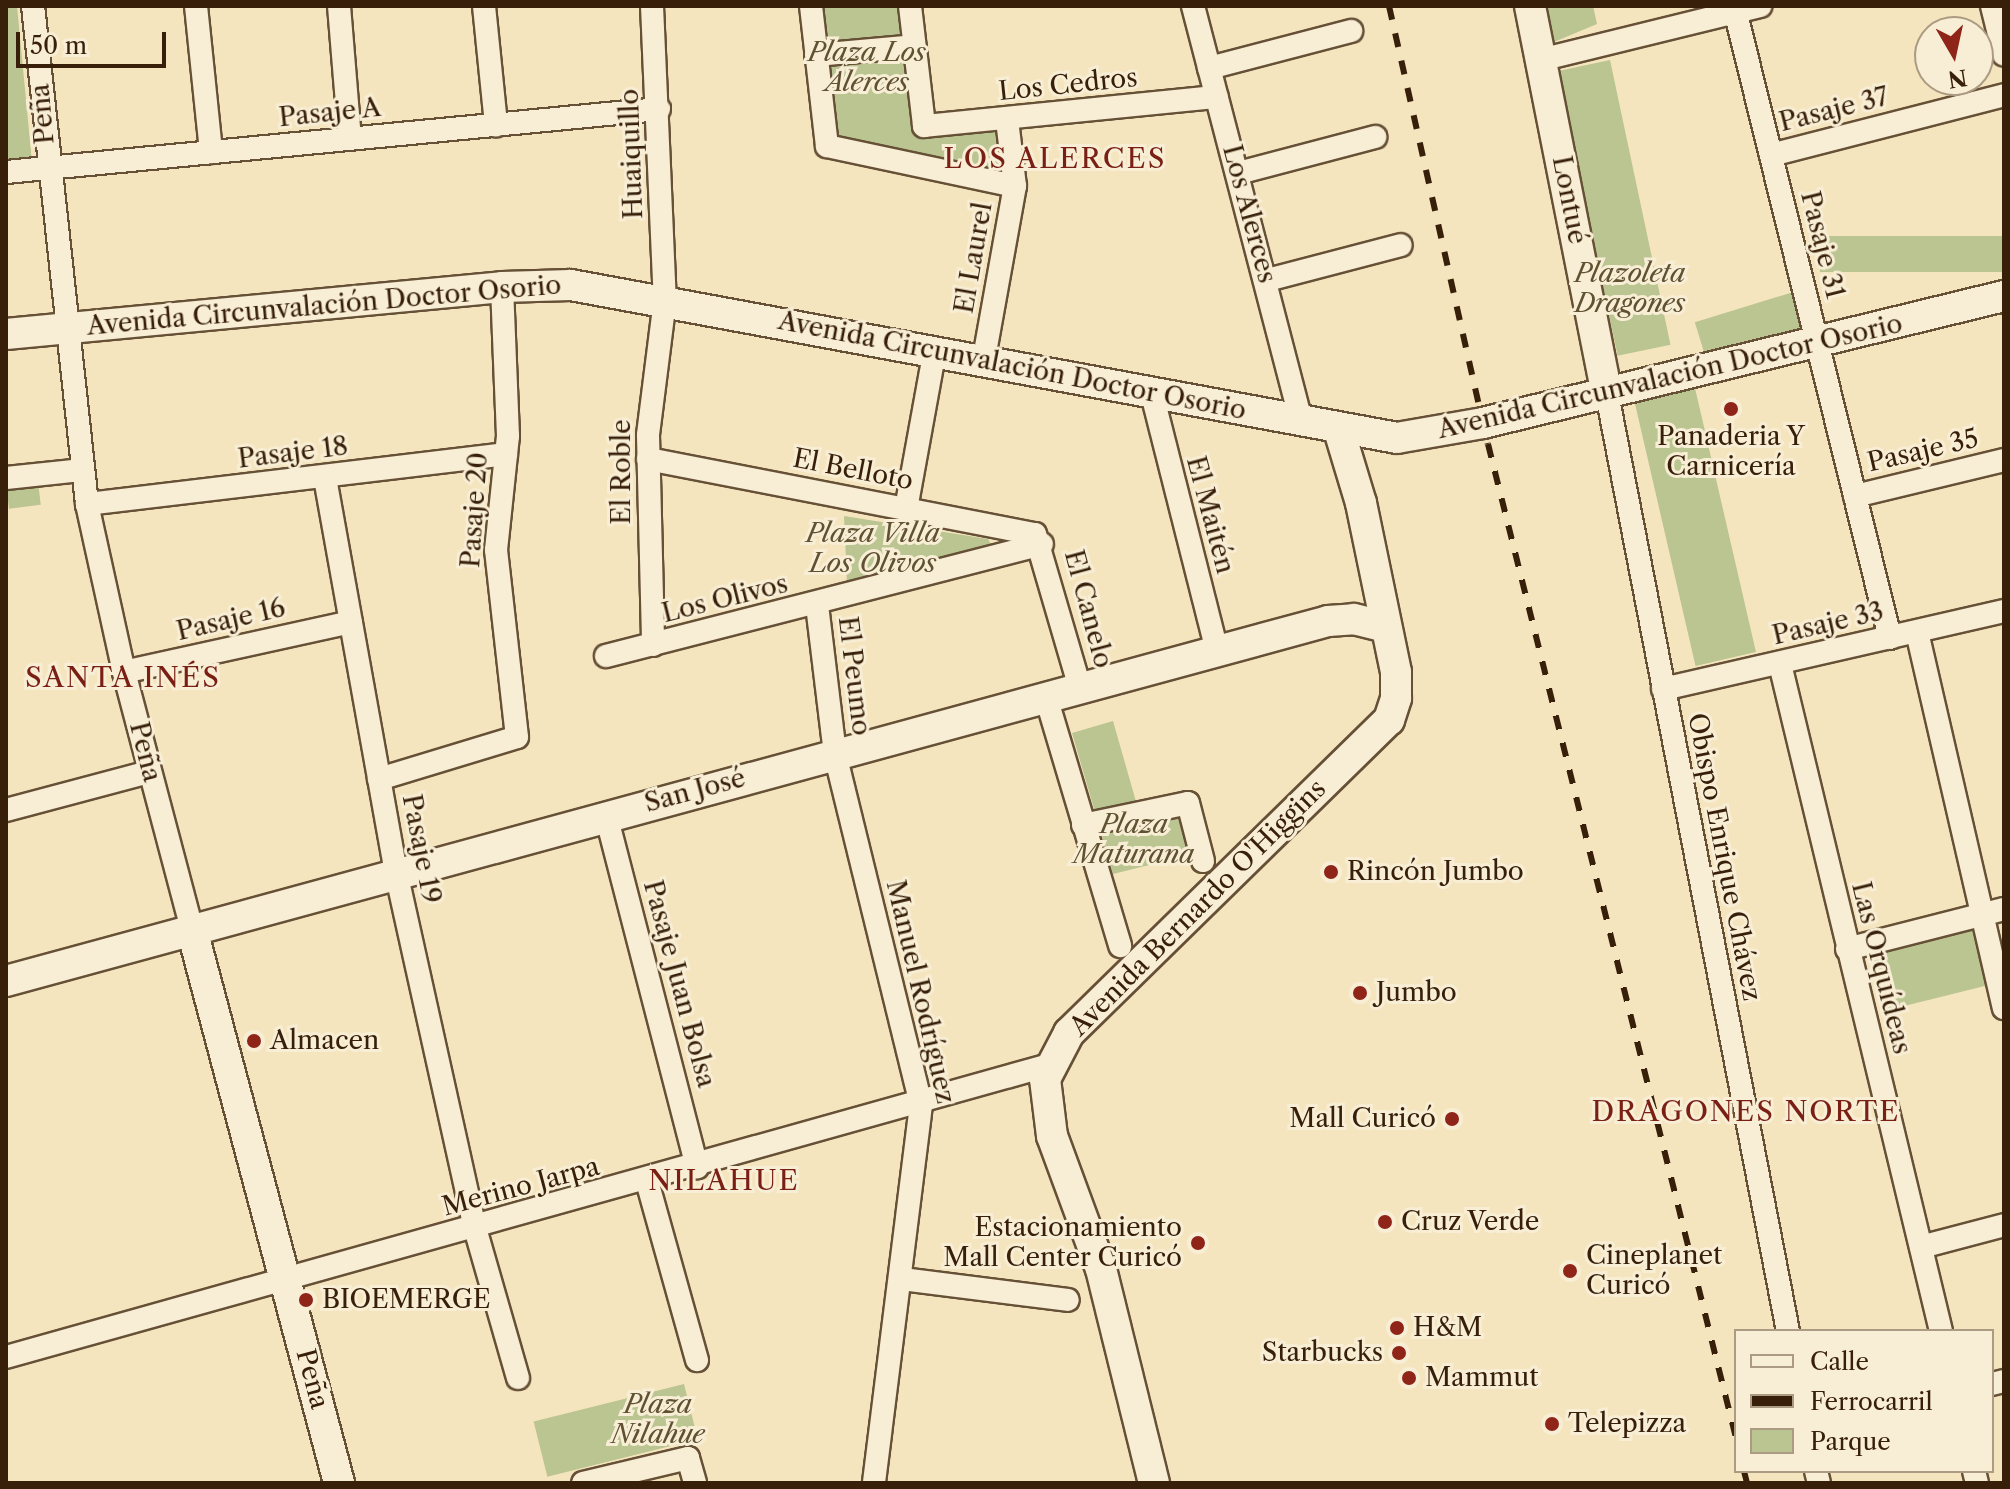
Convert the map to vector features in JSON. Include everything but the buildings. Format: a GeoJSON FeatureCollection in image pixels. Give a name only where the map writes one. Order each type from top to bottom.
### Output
{"type":"FeatureCollection","features":[{"type":"Feature","properties":{"kind":"main road","name":"Lontué"},"geometry":{"type":"LineString","coordinates":[[1530,6],[1607,394]]}},
{"type":"Feature","properties":{"kind":"main road","name":"Avenida Circunvalación Doctor Osorio"},"geometry":{"type":"LineString","coordinates":[[6,334],[502,287],[571,285],[984,358],[1152,394],[1397,438],[1607,394],[2004,296]]}},
{"type":"Feature","properties":{"kind":"main road"},"geometry":{"type":"LineString","coordinates":[[1339,430],[1361,503],[1385,627]]}},
{"type":"Feature","properties":{"kind":"main road"},"geometry":{"type":"LineString","coordinates":[[1361,503],[1369,460],[1397,438]]}},
{"type":"Feature","properties":{"kind":"main road","name":"San José"},"geometry":{"type":"LineString","coordinates":[[6,981],[396,872],[1328,621],[1354,619],[1385,627]]}},
{"type":"Feature","properties":{"kind":"main road","name":"Avenida Bernardo O'Higgins"},"geometry":{"type":"LineString","coordinates":[[1154,1483],[1101,1269],[1052,1136],[1044,1097],[1049,1065],[1069,1033],[1383,730],[1397,688],[1385,627]]}},
{"type":"Feature","properties":{"kind":"main road","name":"Peña"},"geometry":{"type":"LineString","coordinates":[[192,930],[339,1483]]}},
{"type":"Feature","properties":{"kind":"street","name":"Peña"},"geometry":{"type":"LineString","coordinates":[[33,6],[65,328],[87,504],[124,672],[192,930]]}},
{"type":"Feature","properties":{"kind":"street"},"geometry":{"type":"LineString","coordinates":[[196,6],[211,152]]}},
{"type":"Feature","properties":{"kind":"street"},"geometry":{"type":"LineString","coordinates":[[339,6],[350,139]]}},
{"type":"Feature","properties":{"kind":"street"},"geometry":{"type":"LineString","coordinates":[[484,6],[496,125]]}},
{"type":"Feature","properties":{"kind":"street","name":"Huaiquillo"},"geometry":{"type":"LineString","coordinates":[[652,6],[659,109],[665,300]]}},
{"type":"Feature","properties":{"kind":"street"},"geometry":{"type":"LineString","coordinates":[[811,6],[827,146],[1015,186]]}},
{"type":"Feature","properties":{"kind":"street"},"geometry":{"type":"LineString","coordinates":[[816,55],[914,46],[910,6]]}},
{"type":"Feature","properties":{"kind":"street","name":"Los Alerces"},"geometry":{"type":"LineString","coordinates":[[1193,6],[1267,280],[1301,422]]}},
{"type":"Feature","properties":{"kind":"street"},"geometry":{"type":"LineString","coordinates":[[1540,60],[1734,9],[1760,6]]}},
{"type":"Feature","properties":{"kind":"street"},"geometry":{"type":"LineString","coordinates":[[1992,6],[2004,55]]}},
{"type":"Feature","properties":{"kind":"street","name":"Pasaje 31"},"geometry":{"type":"LineString","coordinates":[[1734,9],[1890,638]]}},
{"type":"Feature","properties":{"kind":"street"},"geometry":{"type":"LineString","coordinates":[[1209,68],[1351,31]]}},
{"type":"Feature","properties":{"kind":"street","name":"Los Cedros"},"geometry":{"type":"LineString","coordinates":[[914,46],[924,126],[1217,97]]}},
{"type":"Feature","properties":{"kind":"street","name":"Pasaje 37"},"geometry":{"type":"LineString","coordinates":[[1771,155],[2004,95]]}},
{"type":"Feature","properties":{"kind":"street","name":"Pasaje A"},"geometry":{"type":"LineString","coordinates":[[6,172],[659,109]]}},
{"type":"Feature","properties":{"kind":"street","name":"El Laurel"},"geometry":{"type":"LineString","coordinates":[[984,358],[1015,186],[1007,120]]}},
{"type":"Feature","properties":{"kind":"street"},"geometry":{"type":"LineString","coordinates":[[1238,173],[1375,137]]}},
{"type":"Feature","properties":{"kind":"street"},"geometry":{"type":"LineString","coordinates":[[1267,280],[1401,245]]}},
{"type":"Feature","properties":{"kind":"street","name":"Pasaje 20"},"geometry":{"type":"LineString","coordinates":[[379,779],[517,737],[496,560],[506,454],[502,287]]}},
{"type":"Feature","properties":{"kind":"street","name":"El Roble"},"geometry":{"type":"LineString","coordinates":[[653,645],[648,459],[665,300]]}},
{"type":"Feature","properties":{"kind":"street"},"geometry":{"type":"LineString","coordinates":[[906,509],[935,350]]}},
{"type":"Feature","properties":{"kind":"street","name":"El Maitén"},"geometry":{"type":"LineString","coordinates":[[1152,394],[1217,651]]}},
{"type":"Feature","properties":{"kind":"street","name":"Obispo Enrique Chávez"},"geometry":{"type":"LineString","coordinates":[[1607,394],[1788,1329]]}},
{"type":"Feature","properties":{"kind":"street","name":"Pasaje 18"},"geometry":{"type":"LineString","coordinates":[[87,504],[506,454]]}},
{"type":"Feature","properties":{"kind":"street","name":"El Belloto"},"geometry":{"type":"LineString","coordinates":[[648,459],[1035,534],[1042,544]]}},
{"type":"Feature","properties":{"kind":"street","name":"Pasaje 35"},"geometry":{"type":"LineString","coordinates":[[1855,496],[2004,460]]}},
{"type":"Feature","properties":{"kind":"street"},"geometry":{"type":"LineString","coordinates":[[6,478],[82,470]]}},
{"type":"Feature","properties":{"kind":"street","name":"Pasaje 19"},"geometry":{"type":"LineString","coordinates":[[325,478],[396,872],[475,1228],[518,1378]]}},
{"type":"Feature","properties":{"kind":"street","name":"Los Olivos"},"geometry":{"type":"LineString","coordinates":[[606,656],[817,605],[1042,544]]}},
{"type":"Feature","properties":{"kind":"street","name":"El Canelo"},"geometry":{"type":"LineString","coordinates":[[1042,544],[1080,688]]}},
{"type":"Feature","properties":{"kind":"street","name":"El Peumo"},"geometry":{"type":"LineString","coordinates":[[817,605],[835,754]]}},
{"type":"Feature","properties":{"kind":"street","name":"Pasaje 33"},"geometry":{"type":"LineString","coordinates":[[1663,689],[2004,611]]}},
{"type":"Feature","properties":{"kind":"street","name":"Pasaje 16"},"geometry":{"type":"LineString","coordinates":[[124,672],[351,622]]}},
{"type":"Feature","properties":{"kind":"street"},"geometry":{"type":"LineString","coordinates":[[1917,632],[1980,915],[2004,1008]]}},
{"type":"Feature","properties":{"kind":"street","name":"Las Orquídeas"},"geometry":{"type":"LineString","coordinates":[[1780,664],[1941,1329]]}},
{"type":"Feature","properties":{"kind":"street"},"geometry":{"type":"LineString","coordinates":[[1046,697],[1120,946]]}},
{"type":"Feature","properties":{"kind":"street","name":"Manuel Rodríguez"},"geometry":{"type":"LineString","coordinates":[[835,754],[921,1105],[902,1279],[874,1483]]}},
{"type":"Feature","properties":{"kind":"street"},"geometry":{"type":"LineString","coordinates":[[6,810],[149,772]]}},
{"type":"Feature","properties":{"kind":"street"},"geometry":{"type":"LineString","coordinates":[[1083,825],[1188,803],[1203,861]]}},
{"type":"Feature","properties":{"kind":"street","name":"Pasaje Juan Bolsa"},"geometry":{"type":"LineString","coordinates":[[606,815],[697,1167]]}},
{"type":"Feature","properties":{"kind":"street"},"geometry":{"type":"LineString","coordinates":[[1847,949],[2004,909]]}},
{"type":"Feature","properties":{"kind":"street","name":"Merino Jarpa"},"geometry":{"type":"LineString","coordinates":[[6,1357],[921,1105],[1049,1065]]}},
{"type":"Feature","properties":{"kind":"street"},"geometry":{"type":"LineString","coordinates":[[647,1181],[697,1360]]}},
{"type":"Feature","properties":{"kind":"street"},"geometry":{"type":"LineString","coordinates":[[1921,1247],[2004,1225]]}},
{"type":"Feature","properties":{"kind":"street"},"geometry":{"type":"LineString","coordinates":[[902,1279],[1068,1300]]}},
{"type":"Feature","properties":{"kind":"street"},"geometry":{"type":"LineString","coordinates":[[583,1483],[688,1458],[695,1483]]}},
{"type":"Feature","properties":{"kind":"green space"},"geometry":{"type":"Polygon","coordinates":[[[6,6],[17,6],[32,162],[6,166],[6,6]]]}},
{"type":"Feature","properties":{"kind":"green space","name":"Plaza Los Alerces"},"geometry":{"type":"Polygon","coordinates":[[[822,6],[899,6],[912,130],[995,131],[1004,176],[835,141],[822,6]]]}},
{"type":"Feature","properties":{"kind":"green space"},"geometry":{"type":"Polygon","coordinates":[[[1546,6],[1593,6],[1597,24],[1554,42],[1546,6]]]}},
{"type":"Feature","properties":{"kind":"green space","name":"Plazoleta Dragones"},"geometry":{"type":"Polygon","coordinates":[[[1610,60],[1671,345],[1618,356],[1557,71],[1610,60]]]}},
{"type":"Feature","properties":{"kind":"green space"},"geometry":{"type":"Polygon","coordinates":[[[1820,236],[2004,236],[2004,272],[1820,272],[1820,236]]]}},
{"type":"Feature","properties":{"kind":"green space"},"geometry":{"type":"Polygon","coordinates":[[[1800,290],[1811,325],[1706,358],[1695,322],[1800,290]]]}},
{"type":"Feature","properties":{"kind":"green space"},"geometry":{"type":"Polygon","coordinates":[[[1695,388],[1756,652],[1696,666],[1635,402],[1695,388]]]}},
{"type":"Feature","properties":{"kind":"green space"},"geometry":{"type":"Polygon","coordinates":[[[38,482],[41,505],[9,509],[6,486],[38,482]]]}},
{"type":"Feature","properties":{"kind":"green space","name":"Plaza Villa Los Olivos"},"geometry":{"type":"Polygon","coordinates":[[[844,516],[988,539],[993,548],[847,583],[844,516]]]}},
{"type":"Feature","properties":{"kind":"green space","name":"Plaza Maturana"},"geometry":{"type":"Polygon","coordinates":[[[1113,721],[1139,812],[1181,803],[1194,854],[1113,874],[1072,733],[1113,721]]]}},
{"type":"Feature","properties":{"kind":"green space"},"geometry":{"type":"Polygon","coordinates":[[[1985,923],[2000,982],[1886,1010],[1871,951],[1985,923]]]}},
{"type":"Feature","properties":{"kind":"green space","name":"Plaza Nilahue"},"geometry":{"type":"Polygon","coordinates":[[[684,1384],[698,1439],[547,1477],[534,1421],[684,1384]]]}},
{"type":"Feature","properties":{"kind":"railway"},"geometry":{"type":"LineString","coordinates":[[1389,6],[1488,444],[1734,1430]]}},
{"type":"Feature","properties":{"kind":"railway"},"geometry":{"type":"LineString","coordinates":[[1744,1473],[1747,1483]]}},
{"type":"Feature","properties":{"kind":"place","name":"Panaderia Y Carnicería"},"geometry":{"type":"Point","coordinates":[1731,409]}},
{"type":"Feature","properties":{"kind":"place","name":"Rincón Jumbo"},"geometry":{"type":"Point","coordinates":[1331,872]}},
{"type":"Feature","properties":{"kind":"place","name":"Jumbo"},"geometry":{"type":"Point","coordinates":[1360,993]}},
{"type":"Feature","properties":{"kind":"place","name":"Almacen"},"geometry":{"type":"Point","coordinates":[254,1041]}},
{"type":"Feature","properties":{"kind":"place","name":"Mall Curicó"},"geometry":{"type":"Point","coordinates":[1452,1119]}},
{"type":"Feature","properties":{"kind":"place","name":"Cruz Verde"},"geometry":{"type":"Point","coordinates":[1385,1222]}},
{"type":"Feature","properties":{"kind":"place","name":"Estacionamiento Mall Center Curicó"},"geometry":{"type":"Point","coordinates":[1198,1243]}},
{"type":"Feature","properties":{"kind":"place","name":"Cineplanet Curicó"},"geometry":{"type":"Point","coordinates":[1570,1271]}},
{"type":"Feature","properties":{"kind":"place","name":"BIOEMERGE"},"geometry":{"type":"Point","coordinates":[306,1300]}},
{"type":"Feature","properties":{"kind":"place","name":"H&M"},"geometry":{"type":"Point","coordinates":[1397,1328]}},
{"type":"Feature","properties":{"kind":"place","name":"Starbucks"},"geometry":{"type":"Point","coordinates":[1399,1353]}},
{"type":"Feature","properties":{"kind":"place","name":"Mammut"},"geometry":{"type":"Point","coordinates":[1409,1378]}},
{"type":"Feature","properties":{"kind":"place","name":"Telepizza"},"geometry":{"type":"Point","coordinates":[1552,1424]}},
{"type":"Feature","properties":{"kind":"district","name":"LOS ALERCES"},"geometry":{"type":"Point","coordinates":[1055,158]}},
{"type":"Feature","properties":{"kind":"district","name":"SANTA INÉS"},"geometry":{"type":"Point","coordinates":[123,677]}},
{"type":"Feature","properties":{"kind":"district","name":"DRAGONES NORTE"},"geometry":{"type":"Point","coordinates":[1746,1111]}},
{"type":"Feature","properties":{"kind":"district","name":"NILAHUE"},"geometry":{"type":"Point","coordinates":[724,1180]}}]}
